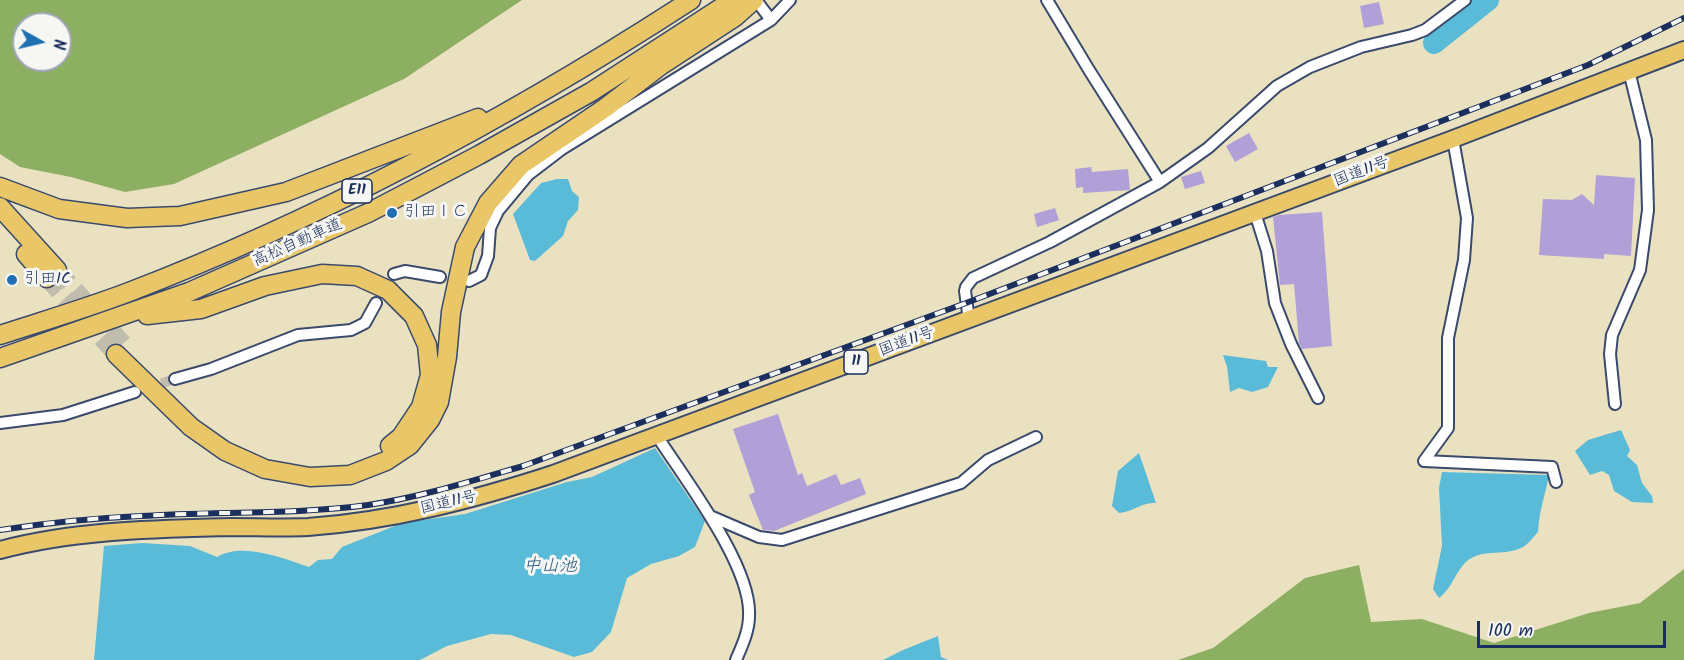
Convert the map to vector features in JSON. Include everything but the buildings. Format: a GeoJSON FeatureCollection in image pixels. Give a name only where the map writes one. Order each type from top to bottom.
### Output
{"type":"FeatureCollection","features":[{"type":"Feature","properties":{"kind":"highway","name":"高松自動車道"},"geometry":{"type":"LineString","coordinates":[[0,335],[128,292],[302,219],[429,156],[538,96],[692,0]]}},
{"type":"Feature","properties":{"kind":"highway","name":"高松自動車道"},"geometry":{"type":"LineString","coordinates":[[0,358],[189,292],[368,213],[479,155],[591,92],[733,0]]}},
{"type":"Feature","properties":{"kind":"highway"},"geometry":{"type":"LineString","coordinates":[[112,319],[201,309],[265,286],[322,274],[357,276],[388,290],[414,316],[427,345],[430,375],[421,407],[401,437],[381,452],[349,464],[311,466],[270,459],[232,441],[197,417],[121,351],[191,427],[225,451],[265,469],[310,477],[350,475],[387,461],[410,445],[430,420],[439,402],[447,357],[451,312],[465,247],[488,203],[522,165],[605,108],[660,66],[735,17],[755,0]]}},
{"type":"Feature","properties":{"kind":"highway","name":"国道11号"},"geometry":{"type":"LineString","coordinates":[[0,550],[77,535],[155,529],[308,527],[378,519],[501,491],[657,436],[969,320],[1684,50]]}},
{"type":"Feature","properties":{"kind":"highway"},"geometry":{"type":"LineString","coordinates":[[0,187],[59,209],[127,218],[180,216],[286,192],[538,96]]}},
{"type":"Feature","properties":{"kind":"highway"},"geometry":{"type":"LineString","coordinates":[[0,207],[52,274],[0,225]]}},
{"type":"Feature","properties":{"kind":"street"},"geometry":{"type":"LineString","coordinates":[[755,0],[771,20]]}},
{"type":"Feature","properties":{"kind":"street"},"geometry":{"type":"LineString","coordinates":[[469,280],[481,275],[488,256],[490,228],[498,211],[528,175],[562,149],[771,20],[790,0]]}},
{"type":"Feature","properties":{"kind":"street"},"geometry":{"type":"LineString","coordinates":[[1047,0],[1160,182]]}},
{"type":"Feature","properties":{"kind":"street"},"geometry":{"type":"LineString","coordinates":[[969,320],[965,291],[973,278],[1050,242],[1160,182],[1208,148],[1277,86],[1336,55],[1361,46],[1425,30],[1465,0]]}},
{"type":"Feature","properties":{"kind":"street"},"geometry":{"type":"LineString","coordinates":[[1615,404],[1610,354],[1612,335],[1640,270],[1648,210],[1646,140],[1629,71]]}},
{"type":"Feature","properties":{"kind":"street"},"geometry":{"type":"LineString","coordinates":[[1453,139],[1467,218],[1464,260],[1448,338],[1448,428],[1424,461],[1552,467],[1556,482]]}},
{"type":"Feature","properties":{"kind":"street"},"geometry":{"type":"LineString","coordinates":[[1255,213],[1267,251],[1275,303],[1291,344],[1318,398]]}},
{"type":"Feature","properties":{"kind":"street"},"geometry":{"type":"LineString","coordinates":[[394,274],[405,271],[440,277]]}},
{"type":"Feature","properties":{"kind":"street"},"geometry":{"type":"LineString","coordinates":[[175,380],[211,369],[298,335],[351,330],[365,323],[376,303]]}},
{"type":"Feature","properties":{"kind":"street"},"geometry":{"type":"LineString","coordinates":[[0,423],[63,415],[135,392]]}},
{"type":"Feature","properties":{"kind":"street"},"geometry":{"type":"LineString","coordinates":[[657,436],[722,535],[746,592],[749,615],[744,640],[736,660]]}},
{"type":"Feature","properties":{"kind":"street"},"geometry":{"type":"LineString","coordinates":[[710,516],[759,537],[782,540],[961,483],[987,460],[1036,437]]}},
{"type":"Feature","properties":{"kind":"green space"},"geometry":{"type":"Polygon","coordinates":[[[0,0],[522,0],[404,79],[174,184],[125,192],[71,177],[20,167],[0,154],[0,0]]]}},
{"type":"Feature","properties":{"kind":"green space"},"geometry":{"type":"Polygon","coordinates":[[[1359,565],[1371,622],[1422,619],[1494,643],[1589,613],[1640,603],[1684,569],[1684,660],[1178,660],[1213,648],[1305,578],[1359,565]]]}},
{"type":"Feature","properties":{"kind":"water"},"geometry":{"type":"Polygon","coordinates":[[[568,179],[572,191],[579,197],[578,210],[568,221],[563,236],[535,261],[530,260],[513,214],[541,183],[568,179]]]}},
{"type":"Feature","properties":{"kind":"water"},"geometry":{"type":"Polygon","coordinates":[[[1223,355],[1266,361],[1268,367],[1278,367],[1268,387],[1252,392],[1239,388],[1230,392],[1223,355]]]}},
{"type":"Feature","properties":{"kind":"water"},"geometry":{"type":"Polygon","coordinates":[[[1621,430],[1630,450],[1627,456],[1637,465],[1642,483],[1652,496],[1653,503],[1632,502],[1614,491],[1609,475],[1602,471],[1590,475],[1575,451],[1588,440],[1621,430]]]}},
{"type":"Feature","properties":{"kind":"water","name":"中山池"},"geometry":{"type":"Polygon","coordinates":[[[655,448],[705,521],[695,547],[679,556],[651,564],[627,578],[611,632],[592,652],[574,657],[511,635],[491,634],[447,646],[420,660],[94,660],[104,546],[142,543],[190,546],[217,557],[227,553],[250,551],[309,567],[318,560],[332,559],[342,547],[402,523],[465,514],[567,482],[592,477],[655,448]]]}},
{"type":"Feature","properties":{"kind":"water"},"geometry":{"type":"Polygon","coordinates":[[[1139,453],[1156,503],[1145,504],[1119,513],[1112,506],[1118,471],[1139,453]]]}},
{"type":"Feature","properties":{"kind":"water"},"geometry":{"type":"Polygon","coordinates":[[[1442,472],[1549,475],[1538,532],[1530,541],[1524,547],[1514,551],[1484,554],[1470,559],[1439,598],[1433,589],[1442,546],[1439,488],[1442,472]]]}},
{"type":"Feature","properties":{"kind":"water"},"geometry":{"type":"Polygon","coordinates":[[[938,636],[941,657],[948,660],[883,660],[903,650],[938,636]]]}},
{"type":"Feature","properties":{"kind":"waterway"},"geometry":{"type":"LineString","coordinates":[[1434,43],[1488,0]]}},
{"type":"Feature","properties":{"kind":"tunnel"},"geometry":{"type":"LineString","coordinates":[[57,270],[127,348]]}},
{"type":"Feature","properties":{"kind":"tunnel"},"geometry":{"type":"LineString","coordinates":[[47,278],[116,354]]}},
{"type":"Feature","properties":{"kind":"tunnel"},"geometry":{"type":"LineString","coordinates":[[147,388],[175,379]]}},
{"type":"Feature","properties":{"kind":"railway"},"geometry":{"type":"LineString","coordinates":[[0,530],[105,518],[282,512],[368,505],[427,493],[523,466],[966,303],[1588,65],[1684,18]]}},
{"type":"Feature","properties":{"kind":"place","name":"引田ＩＣ"},"geometry":{"type":"Point","coordinates":[392,213]}},
{"type":"Feature","properties":{"kind":"place","name":"引田IC"},"geometry":{"type":"Point","coordinates":[12,280]}}]}
